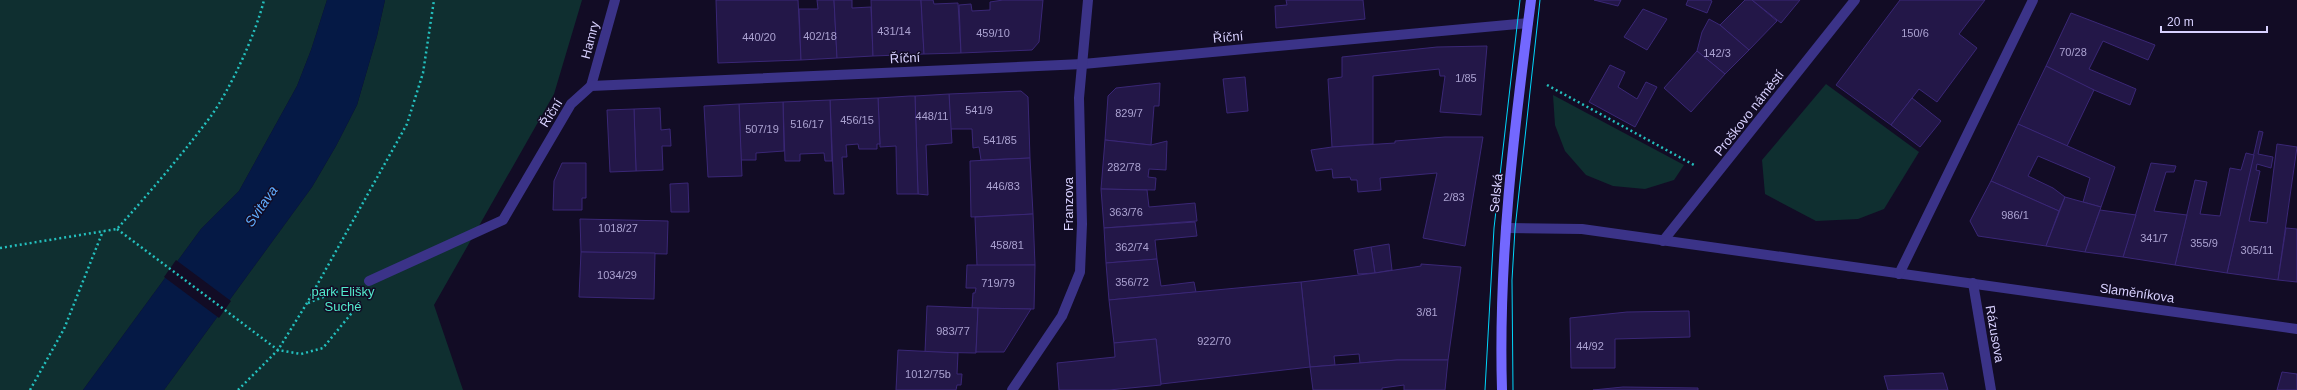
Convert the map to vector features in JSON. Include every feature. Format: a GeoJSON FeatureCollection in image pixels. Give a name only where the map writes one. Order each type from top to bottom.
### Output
{"type":"FeatureCollection","features":[{"type":"Feature","properties":{"kind":"main road","name":"Selská"},"geometry":{"type":"LineString","coordinates":[[1502,390],[1502,283],[1506,228],[1531,0]]}},
{"type":"Feature","properties":{"kind":"street","name":"Hamry"},"geometry":{"type":"LineString","coordinates":[[591,86],[615,0]]}},
{"type":"Feature","properties":{"kind":"street","name":"Franzova"},"geometry":{"type":"LineString","coordinates":[[1012,390],[1062,316],[1080,272],[1082,224],[1079,98],[1088,0]]}},
{"type":"Feature","properties":{"kind":"street","name":"Proškovo náměstí"},"geometry":{"type":"LineString","coordinates":[[1663,241],[1855,0]]}},
{"type":"Feature","properties":{"kind":"street"},"geometry":{"type":"LineString","coordinates":[[1899,274],[2033,0]]}},
{"type":"Feature","properties":{"kind":"street","name":"Říční"},"geometry":{"type":"LineString","coordinates":[[369,281],[504,220],[571,104],[591,86],[1083,64],[1528,23]]}},
{"type":"Feature","properties":{"kind":"street"},"geometry":{"type":"LineString","coordinates":[[1506,228],[1582,229],[1899,274],[1973,283]]}},
{"type":"Feature","properties":{"kind":"street","name":"Slaměníkova"},"geometry":{"type":"LineString","coordinates":[[1973,283],[2297,329]]}},
{"type":"Feature","properties":{"kind":"street","name":"Rázusova"},"geometry":{"type":"LineString","coordinates":[[1973,283],[1991,390]]}},
{"type":"Feature","properties":{"kind":"path"},"geometry":{"type":"LineString","coordinates":[[117,229],[212,115],[236,70],[259,19],[264,0]]}},
{"type":"Feature","properties":{"kind":"path"},"geometry":{"type":"LineString","coordinates":[[238,390],[278,350],[308,303],[407,124],[423,73],[434,0]]}},
{"type":"Feature","properties":{"kind":"path"},"geometry":{"type":"LineString","coordinates":[[1547,85],[1695,166]]}},
{"type":"Feature","properties":{"kind":"path"},"geometry":{"type":"LineString","coordinates":[[0,248],[117,229],[267,340],[278,350],[301,354],[323,348],[362,300],[369,281]]}},
{"type":"Feature","properties":{"kind":"path"},"geometry":{"type":"LineString","coordinates":[[30,390],[64,329],[104,230]]}},
{"type":"Feature","properties":{"kind":"path"},"geometry":{"type":"LineString","coordinates":[[308,303],[369,281]]}},
{"type":"Feature","properties":{"kind":"green space"},"geometry":{"type":"Polygon","coordinates":[[[0,0],[327,0],[311,50],[297,86],[239,191],[201,229],[83,390],[0,390],[0,0]]]}},
{"type":"Feature","properties":{"kind":"green space","name":"park Elišky Suché"},"geometry":{"type":"Polygon","coordinates":[[[385,0],[582,0],[554,94],[434,305],[463,390],[164,390],[312,187],[336,146],[357,105],[377,36],[385,0]]]}},
{"type":"Feature","properties":{"kind":"green space"},"geometry":{"type":"Polygon","coordinates":[[[1826,84],[1919,152],[1884,209],[1858,219],[1816,221],[1765,194],[1762,160],[1826,84]]]}},
{"type":"Feature","properties":{"kind":"green space"},"geometry":{"type":"Polygon","coordinates":[[[1553,95],[1684,165],[1674,180],[1645,189],[1613,186],[1586,175],[1565,151],[1555,125],[1553,95]]]}},
{"type":"Feature","properties":{"kind":"water","name":"Svitava"},"geometry":{"type":"Polygon","coordinates":[[[327,0],[385,0],[377,36],[357,105],[336,146],[312,187],[164,390],[83,390],[201,229],[239,191],[297,86],[311,50],[327,0]]]}},
{"type":"Feature","properties":{"kind":"pier"},"geometry":{"type":"Polygon","coordinates":[[[176,260],[231,301],[219,318],[164,277],[176,260]]]}},
{"type":"Feature","properties":{"kind":"building"},"geometry":{"type":"Polygon","coordinates":[[[716,0],[798,0],[801,60],[718,63],[716,0]]]}},
{"type":"Feature","properties":{"kind":"building"},"geometry":{"type":"Polygon","coordinates":[[[817,0],[834,0],[837,58],[801,60],[799,9],[818,9],[817,0]]]}},
{"type":"Feature","properties":{"kind":"building"},"geometry":{"type":"Polygon","coordinates":[[[834,0],[852,0],[852,8],[871,7],[873,56],[837,58],[834,0]]]}},
{"type":"Feature","properties":{"kind":"building"},"geometry":{"type":"Polygon","coordinates":[[[871,0],[921,0],[924,54],[873,56],[871,0]]]}},
{"type":"Feature","properties":{"kind":"building"},"geometry":{"type":"Polygon","coordinates":[[[921,0],[933,0],[934,4],[958,3],[961,53],[924,54],[921,0]]]}},
{"type":"Feature","properties":{"kind":"building"},"geometry":{"type":"Polygon","coordinates":[[[1003,0],[1043,0],[1039,42],[1032,50],[961,53],[959,5],[971,4],[972,11],[990,10],[990,2],[1003,0]]]}},
{"type":"Feature","properties":{"kind":"building"},"geometry":{"type":"Polygon","coordinates":[[[1286,0],[1363,0],[1365,19],[1276,28],[1275,6],[1287,5],[1286,0]]]}},
{"type":"Feature","properties":{"kind":"building"},"geometry":{"type":"Polygon","coordinates":[[[1594,0],[1621,0],[1618,6],[1594,0]]]}},
{"type":"Feature","properties":{"kind":"building"},"geometry":{"type":"Polygon","coordinates":[[[1688,0],[1712,1],[1707,13],[1686,5],[1688,0]]]}},
{"type":"Feature","properties":{"kind":"building"},"geometry":{"type":"Polygon","coordinates":[[[1745,0],[1752,0],[1777,21],[1749,50],[1720,25],[1745,0]]]}},
{"type":"Feature","properties":{"kind":"building"},"geometry":{"type":"Polygon","coordinates":[[[1752,0],[1800,0],[1781,23],[1752,0]]]}},
{"type":"Feature","properties":{"kind":"building"},"geometry":{"type":"Polygon","coordinates":[[[1900,0],[1985,0],[1959,34],[1977,48],[1937,102],[1919,89],[1891,125],[1836,85],[1900,0]]]}},
{"type":"Feature","properties":{"kind":"building"},"geometry":{"type":"Polygon","coordinates":[[[1643,9],[1667,19],[1647,50],[1624,37],[1643,9]]]}},
{"type":"Feature","properties":{"kind":"building"},"geometry":{"type":"Polygon","coordinates":[[[2071,13],[2155,45],[2148,60],[2103,41],[2089,69],[2136,89],[2130,105],[2082,85],[2046,66],[2071,13]]]}},
{"type":"Feature","properties":{"kind":"building"},"geometry":{"type":"Polygon","coordinates":[[[1709,19],[1720,25],[1749,50],[1725,74],[1697,51],[1702,32],[1709,19]]]}},
{"type":"Feature","properties":{"kind":"building"},"geometry":{"type":"Polygon","coordinates":[[[1487,46],[1481,115],[1440,112],[1445,76],[1440,76],[1439,69],[1373,76],[1373,144],[1332,147],[1328,79],[1342,77],[1342,57],[1437,47],[1487,46]]]}},
{"type":"Feature","properties":{"kind":"building"},"geometry":{"type":"Polygon","coordinates":[[[1697,51],[1725,74],[1691,112],[1664,88],[1697,51]]]}},
{"type":"Feature","properties":{"kind":"building"},"geometry":{"type":"Polygon","coordinates":[[[1610,65],[1625,72],[1618,87],[1637,99],[1646,82],[1657,87],[1635,127],[1589,102],[1610,65]]]}},
{"type":"Feature","properties":{"kind":"building"},"geometry":{"type":"Polygon","coordinates":[[[2046,66],[2094,90],[2067,146],[2018,124],[2046,66]]]}},
{"type":"Feature","properties":{"kind":"building"},"geometry":{"type":"Polygon","coordinates":[[[1245,77],[1248,111],[1227,113],[1223,79],[1245,77]]]}},
{"type":"Feature","properties":{"kind":"building"},"geometry":{"type":"Polygon","coordinates":[[[1160,83],[1159,106],[1154,106],[1151,145],[1105,140],[1108,96],[1116,88],[1160,83]]]}},
{"type":"Feature","properties":{"kind":"building"},"geometry":{"type":"Polygon","coordinates":[[[1021,91],[1028,97],[1030,158],[981,160],[979,147],[973,148],[972,129],[950,129],[949,94],[1021,91]]]}},
{"type":"Feature","properties":{"kind":"building"},"geometry":{"type":"Polygon","coordinates":[[[949,94],[952,143],[926,145],[928,195],[918,194],[915,96],[949,94]]]}},
{"type":"Feature","properties":{"kind":"building"},"geometry":{"type":"Polygon","coordinates":[[[915,96],[918,194],[897,194],[896,146],[880,147],[878,98],[915,96]]]}},
{"type":"Feature","properties":{"kind":"building"},"geometry":{"type":"Polygon","coordinates":[[[878,98],[880,144],[877,144],[877,149],[859,149],[858,144],[846,145],[847,157],[842,157],[844,194],[834,194],[830,100],[878,98]]]}},
{"type":"Feature","properties":{"kind":"building"},"geometry":{"type":"Polygon","coordinates":[[[1912,98],[1941,121],[1920,147],[1891,125],[1912,98]]]}},
{"type":"Feature","properties":{"kind":"building"},"geometry":{"type":"Polygon","coordinates":[[[830,100],[832,161],[825,161],[824,153],[800,154],[800,161],[785,161],[783,102],[830,100]]]}},
{"type":"Feature","properties":{"kind":"building"},"geometry":{"type":"Polygon","coordinates":[[[783,102],[784,151],[756,153],[756,160],[741,160],[739,104],[783,102]]]}},
{"type":"Feature","properties":{"kind":"building"},"geometry":{"type":"Polygon","coordinates":[[[739,104],[742,176],[708,177],[704,106],[739,104]]]}},
{"type":"Feature","properties":{"kind":"building"},"geometry":{"type":"Polygon","coordinates":[[[660,108],[661,130],[670,129],[671,146],[662,146],[663,170],[636,171],[634,109],[660,108]]]}},
{"type":"Feature","properties":{"kind":"building"},"geometry":{"type":"Polygon","coordinates":[[[634,109],[636,171],[610,172],[607,110],[634,109]]]}},
{"type":"Feature","properties":{"kind":"building"},"geometry":{"type":"Polygon","coordinates":[[[2018,124],[2115,167],[2101,207],[2083,202],[2090,178],[2038,156],[2028,176],[2053,188],[2065,197],[2059,211],[1991,181],[2018,124]]]}},
{"type":"Feature","properties":{"kind":"building"},"geometry":{"type":"Polygon","coordinates":[[[2259,131],[2263,132],[2258,154],[2273,157],[2271,168],[2257,164],[2256,170],[2260,171],[2249,221],[2267,223],[2277,144],[2297,147],[2278,280],[2227,273],[2259,131]]]}},
{"type":"Feature","properties":{"kind":"building"},"geometry":{"type":"Polygon","coordinates":[[[1445,137],[1483,137],[1465,246],[1423,238],[1437,173],[1380,178],[1381,190],[1358,192],[1357,180],[1351,180],[1350,177],[1333,178],[1332,169],[1316,171],[1311,150],[1332,147],[1395,143],[1395,141],[1445,137]]]}},
{"type":"Feature","properties":{"kind":"building"},"geometry":{"type":"Polygon","coordinates":[[[1105,140],[1151,145],[1167,141],[1166,170],[1149,169],[1148,177],[1156,178],[1155,190],[1101,189],[1105,140]]]}},
{"type":"Feature","properties":{"kind":"building"},"geometry":{"type":"Polygon","coordinates":[[[2246,153],[2254,155],[2227,273],[2175,265],[2195,180],[2207,182],[2200,214],[2220,216],[2230,168],[2241,170],[2246,153]]]}},
{"type":"Feature","properties":{"kind":"building"},"geometry":{"type":"Polygon","coordinates":[[[1030,158],[1033,214],[971,217],[970,161],[1030,158]]]}},
{"type":"Feature","properties":{"kind":"building"},"geometry":{"type":"Polygon","coordinates":[[[562,163],[586,163],[586,198],[582,198],[582,210],[553,210],[554,181],[562,163]]]}},
{"type":"Feature","properties":{"kind":"building"},"geometry":{"type":"Polygon","coordinates":[[[2151,163],[2176,166],[2174,172],[2166,172],[2154,211],[2187,215],[2175,265],[2123,257],[2151,163]]]}},
{"type":"Feature","properties":{"kind":"building"},"geometry":{"type":"Polygon","coordinates":[[[1991,181],[2059,211],[2046,246],[1978,236],[1970,221],[1991,181]]]}},
{"type":"Feature","properties":{"kind":"building"},"geometry":{"type":"Polygon","coordinates":[[[688,183],[689,212],[671,212],[670,184],[688,183]]]}},
{"type":"Feature","properties":{"kind":"building"},"geometry":{"type":"Polygon","coordinates":[[[1101,189],[1147,190],[1149,207],[1195,203],[1197,221],[1104,228],[1101,189]]]}},
{"type":"Feature","properties":{"kind":"building"},"geometry":{"type":"Polygon","coordinates":[[[2065,197],[2101,207],[2085,252],[2046,246],[2065,197]]]}},
{"type":"Feature","properties":{"kind":"building"},"geometry":{"type":"Polygon","coordinates":[[[2100,210],[2136,215],[2123,257],[2085,252],[2100,210]]]}},
{"type":"Feature","properties":{"kind":"building"},"geometry":{"type":"Polygon","coordinates":[[[1033,214],[1035,265],[977,266],[975,217],[1033,214]]]}},
{"type":"Feature","properties":{"kind":"building"},"geometry":{"type":"Polygon","coordinates":[[[580,219],[668,221],[667,254],[581,252],[580,219]]]}},
{"type":"Feature","properties":{"kind":"building"},"geometry":{"type":"Polygon","coordinates":[[[1195,222],[1197,236],[1155,240],[1157,259],[1106,263],[1104,228],[1195,222]]]}},
{"type":"Feature","properties":{"kind":"building"},"geometry":{"type":"Polygon","coordinates":[[[2286,228],[2297,229],[2297,282],[2278,280],[2286,228]]]}},
{"type":"Feature","properties":{"kind":"building"},"geometry":{"type":"Polygon","coordinates":[[[1389,244],[1392,270],[1375,273],[1371,247],[1389,244]]]}},
{"type":"Feature","properties":{"kind":"building"},"geometry":{"type":"Polygon","coordinates":[[[1371,247],[1375,273],[1358,274],[1354,250],[1371,247]]]}},
{"type":"Feature","properties":{"kind":"building"},"geometry":{"type":"Polygon","coordinates":[[[581,252],[655,253],[654,299],[579,297],[581,252]]]}},
{"type":"Feature","properties":{"kind":"building"},"geometry":{"type":"Polygon","coordinates":[[[1157,259],[1161,286],[1194,282],[1196,292],[1109,300],[1106,263],[1157,259]]]}},
{"type":"Feature","properties":{"kind":"building"},"geometry":{"type":"Polygon","coordinates":[[[1421,264],[1461,267],[1448,360],[1397,360],[1360,363],[1359,354],[1334,356],[1335,365],[1310,367],[1301,282],[1375,273],[1421,266],[1421,264]]]}},
{"type":"Feature","properties":{"kind":"building"},"geometry":{"type":"Polygon","coordinates":[[[967,265],[1035,265],[1034,309],[972,308],[973,293],[975,293],[976,288],[966,288],[967,265]]]}},
{"type":"Feature","properties":{"kind":"building"},"geometry":{"type":"Polygon","coordinates":[[[1301,282],[1310,367],[1161,384],[1156,339],[1114,343],[1109,300],[1301,282]]]}},
{"type":"Feature","properties":{"kind":"building"},"geometry":{"type":"Polygon","coordinates":[[[927,306],[978,308],[976,353],[925,352],[927,306]]]}},
{"type":"Feature","properties":{"kind":"building"},"geometry":{"type":"Polygon","coordinates":[[[978,308],[1031,309],[1004,352],[976,352],[978,308]]]}},
{"type":"Feature","properties":{"kind":"building"},"geometry":{"type":"Polygon","coordinates":[[[1689,311],[1690,337],[1615,339],[1615,368],[1571,368],[1570,318],[1627,312],[1689,311]]]}},
{"type":"Feature","properties":{"kind":"building"},"geometry":{"type":"Polygon","coordinates":[[[1156,339],[1161,385],[1109,390],[1059,390],[1057,363],[1115,357],[1114,343],[1156,339]]]}},
{"type":"Feature","properties":{"kind":"building"},"geometry":{"type":"Polygon","coordinates":[[[898,350],[958,353],[957,374],[962,374],[961,385],[957,385],[956,390],[896,390],[898,350]]]}},
{"type":"Feature","properties":{"kind":"building"},"geometry":{"type":"Polygon","coordinates":[[[1397,360],[1448,360],[1445,390],[1404,390],[1404,385],[1382,388],[1382,390],[1313,390],[1310,367],[1397,360]]]}},
{"type":"Feature","properties":{"kind":"building"},"geometry":{"type":"Polygon","coordinates":[[[2282,372],[2297,374],[2297,390],[2277,390],[2282,372]]]}},
{"type":"Feature","properties":{"kind":"building"},"geometry":{"type":"Polygon","coordinates":[[[1943,373],[1948,390],[1888,390],[1884,376],[1943,373]]]}},
{"type":"Feature","properties":{"kind":"building"},"geometry":{"type":"Polygon","coordinates":[[[1623,387],[1698,388],[1698,390],[1593,390],[1623,387]]]}},
{"type":"Feature","properties":{"kind":"tram line"},"geometry":{"type":"LineString","coordinates":[[1485,390],[1494,228],[1520,0]]}},
{"type":"Feature","properties":{"kind":"tram line"},"geometry":{"type":"LineString","coordinates":[[1513,390],[1512,280],[1515,229],[1540,0]]}}]}
